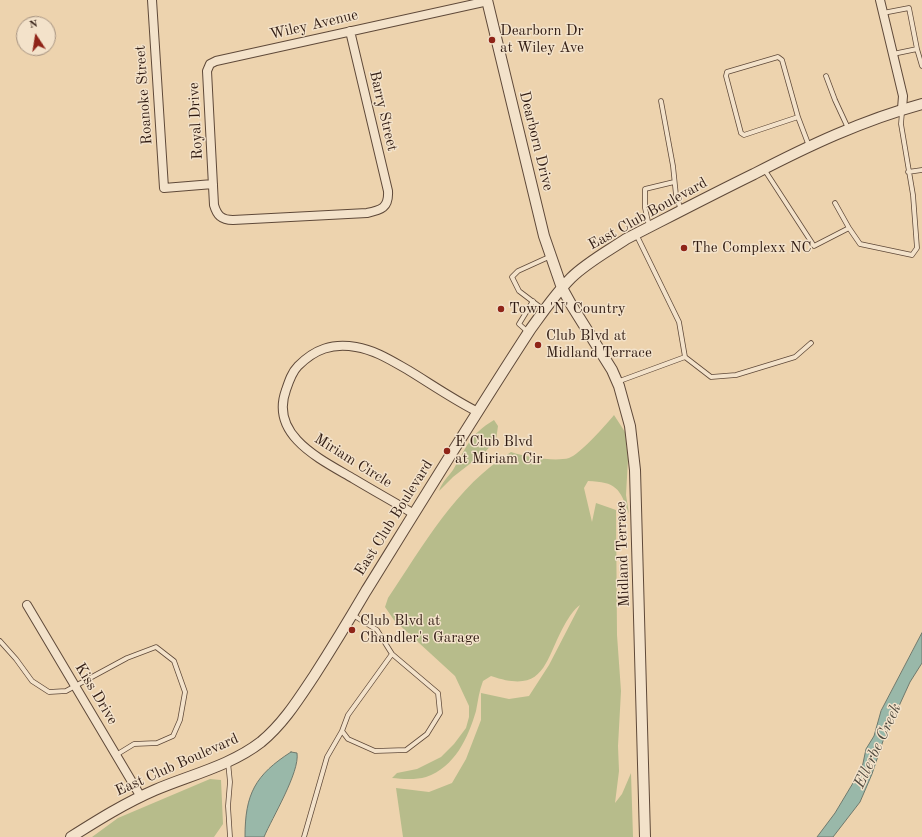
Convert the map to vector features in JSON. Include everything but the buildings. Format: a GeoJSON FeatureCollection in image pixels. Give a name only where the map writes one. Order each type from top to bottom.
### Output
{"type":"FeatureCollection","features":[{"type":"Feature","properties":{"kind":"street","name":"Roanoke Street"},"geometry":{"type":"LineString","coordinates":[[152,0],[164,188],[213,184]]}},
{"type":"Feature","properties":{"kind":"street"},"geometry":{"type":"LineString","coordinates":[[880,0],[903,96],[902,109]]}},
{"type":"Feature","properties":{"kind":"street","name":"Wiley Avenue"},"geometry":{"type":"LineString","coordinates":[[216,62],[488,1]]}},
{"type":"Feature","properties":{"kind":"street","name":"Dearborn Drive"},"geometry":{"type":"LineString","coordinates":[[488,1],[544,236],[562,288]]}},
{"type":"Feature","properties":{"kind":"street","name":"Barry Street"},"geometry":{"type":"LineString","coordinates":[[350,31],[388,197]]}},
{"type":"Feature","properties":{"kind":"street","name":"Royal Drive"},"geometry":{"type":"LineString","coordinates":[[216,62],[210,64],[207,71],[214,205],[216,213],[222,218],[226,220],[377,211],[384,207],[388,197]]}},
{"type":"Feature","properties":{"kind":"street","name":"East Club Boulevard"},"geometry":{"type":"LineString","coordinates":[[71,837],[110,813],[141,797],[228,762],[261,742],[276,728],[288,714],[321,666],[414,514],[529,332],[544,310],[571,278],[600,255],[636,234],[764,168],[848,129],[902,109],[922,104]]}},
{"type":"Feature","properties":{"kind":"street","name":"Midland Terrace"},"geometry":{"type":"LineString","coordinates":[[562,288],[612,370],[624,403],[630,426],[635,470],[645,837]]}},
{"type":"Feature","properties":{"kind":"street","name":"Miriam Circle"},"geometry":{"type":"LineString","coordinates":[[414,514],[316,457],[299,443],[290,431],[284,419],[284,394],[289,380],[297,368],[309,356],[321,350],[333,346],[370,350],[389,359],[478,412]]}},
{"type":"Feature","properties":{"kind":"street","name":"Kiss Drive"},"geometry":{"type":"LineString","coordinates":[[27,605],[141,797]]}},
{"type":"Feature","properties":{"kind":"lane"},"geometry":{"type":"LineString","coordinates":[[883,13],[909,8],[922,66]]}},
{"type":"Feature","properties":{"kind":"lane"},"geometry":{"type":"LineString","coordinates":[[893,54],[917,49]]}},
{"type":"Feature","properties":{"kind":"lane"},"geometry":{"type":"LineString","coordinates":[[798,117],[744,135],[741,133],[726,76],[727,72],[778,58],[782,60],[798,117],[809,146]]}},
{"type":"Feature","properties":{"kind":"lane"},"geometry":{"type":"LineString","coordinates":[[826,76],[848,129]]}},
{"type":"Feature","properties":{"kind":"lane"},"geometry":{"type":"LineString","coordinates":[[661,101],[676,195],[682,210]]}},
{"type":"Feature","properties":{"kind":"lane"},"geometry":{"type":"LineString","coordinates":[[835,203],[860,244],[912,255],[917,248],[913,195],[900,124],[902,109]]}},
{"type":"Feature","properties":{"kind":"lane"},"geometry":{"type":"LineString","coordinates":[[764,168],[814,246],[849,228]]}},
{"type":"Feature","properties":{"kind":"lane"},"geometry":{"type":"LineString","coordinates":[[908,172],[922,170]]}},
{"type":"Feature","properties":{"kind":"lane"},"geometry":{"type":"LineString","coordinates":[[649,227],[645,208],[645,189],[674,182]]}},
{"type":"Feature","properties":{"kind":"lane"},"geometry":{"type":"LineString","coordinates":[[636,234],[679,322],[685,357],[711,377],[736,375],[795,357],[811,343]]}},
{"type":"Feature","properties":{"kind":"lane"},"geometry":{"type":"LineString","coordinates":[[544,310],[519,291],[512,277],[518,271],[551,256]]}},
{"type":"Feature","properties":{"kind":"lane"},"geometry":{"type":"LineString","coordinates":[[529,332],[519,324],[532,301]]}},
{"type":"Feature","properties":{"kind":"lane"},"geometry":{"type":"LineString","coordinates":[[617,382],[685,357]]}},
{"type":"Feature","properties":{"kind":"lane"},"geometry":{"type":"LineString","coordinates":[[342,731],[348,739],[375,751],[406,750],[427,734],[440,713],[438,693],[392,654],[377,630],[352,615]]}},
{"type":"Feature","properties":{"kind":"lane"},"geometry":{"type":"LineString","coordinates":[[0,641],[16,659],[32,681],[49,692],[66,691],[127,658],[156,647],[174,661],[185,692],[180,720],[173,736],[157,743],[134,744],[116,755]]}},
{"type":"Feature","properties":{"kind":"lane"},"geometry":{"type":"LineString","coordinates":[[304,837],[327,757],[342,731],[348,715],[392,654]]}},
{"type":"Feature","properties":{"kind":"lane"},"geometry":{"type":"LineString","coordinates":[[228,762],[230,782],[228,806],[230,837]]}},
{"type":"Feature","properties":{"kind":"green space"},"geometry":{"type":"Polygon","coordinates":[[[614,415],[625,432],[628,459],[626,495],[629,514],[623,498],[616,488],[611,485],[588,481],[584,488],[592,522],[596,503],[616,510],[617,635],[621,691],[618,746],[619,771],[615,803],[622,794],[631,773],[633,837],[403,837],[396,788],[429,792],[452,783],[466,759],[481,720],[481,693],[509,699],[529,696],[549,665],[580,605],[567,621],[541,671],[533,678],[523,681],[509,681],[491,676],[483,681],[476,711],[469,731],[459,750],[452,759],[445,766],[426,777],[418,779],[405,779],[392,778],[397,773],[417,769],[441,757],[454,744],[466,728],[469,717],[469,706],[455,676],[394,620],[385,607],[388,598],[442,518],[457,499],[491,466],[511,452],[524,456],[540,458],[563,459],[574,456],[614,415]]]}},
{"type":"Feature","properties":{"kind":"green space"},"geometry":{"type":"Polygon","coordinates":[[[494,420],[498,426],[496,440],[485,452],[453,477],[439,491],[469,442],[479,431],[494,420]]]}},
{"type":"Feature","properties":{"kind":"green space"},"geometry":{"type":"Polygon","coordinates":[[[210,779],[221,780],[223,824],[214,837],[92,837],[118,818],[210,779]]]}},
{"type":"Feature","properties":{"kind":"water","name":"Ellerbe Creek"},"geometry":{"type":"Polygon","coordinates":[[[922,633],[922,663],[910,682],[883,741],[872,774],[860,802],[833,837],[817,837],[835,813],[862,768],[866,749],[874,736],[881,711],[922,633]]]}},
{"type":"Feature","properties":{"kind":"water"},"geometry":{"type":"Polygon","coordinates":[[[291,752],[297,753],[297,761],[294,771],[285,795],[264,837],[245,837],[247,809],[254,787],[269,769],[291,752]]]}},
{"type":"Feature","properties":{"kind":"place","name":"Dearborn Dr at Wiley Ave"},"geometry":{"type":"Point","coordinates":[492,40]}},
{"type":"Feature","properties":{"kind":"place","name":"The Complexx NC"},"geometry":{"type":"Point","coordinates":[684,248]}},
{"type":"Feature","properties":{"kind":"place","name":"Town 'N' Country"},"geometry":{"type":"Point","coordinates":[501,309]}},
{"type":"Feature","properties":{"kind":"place","name":"Club Blvd at Midland Terrace"},"geometry":{"type":"Point","coordinates":[538,345]}},
{"type":"Feature","properties":{"kind":"place","name":"E Club Blvd at Miriam Cir"},"geometry":{"type":"Point","coordinates":[447,451]}},
{"type":"Feature","properties":{"kind":"place","name":"Club Blvd at Chandler's Garage"},"geometry":{"type":"Point","coordinates":[352,630]}}]}
